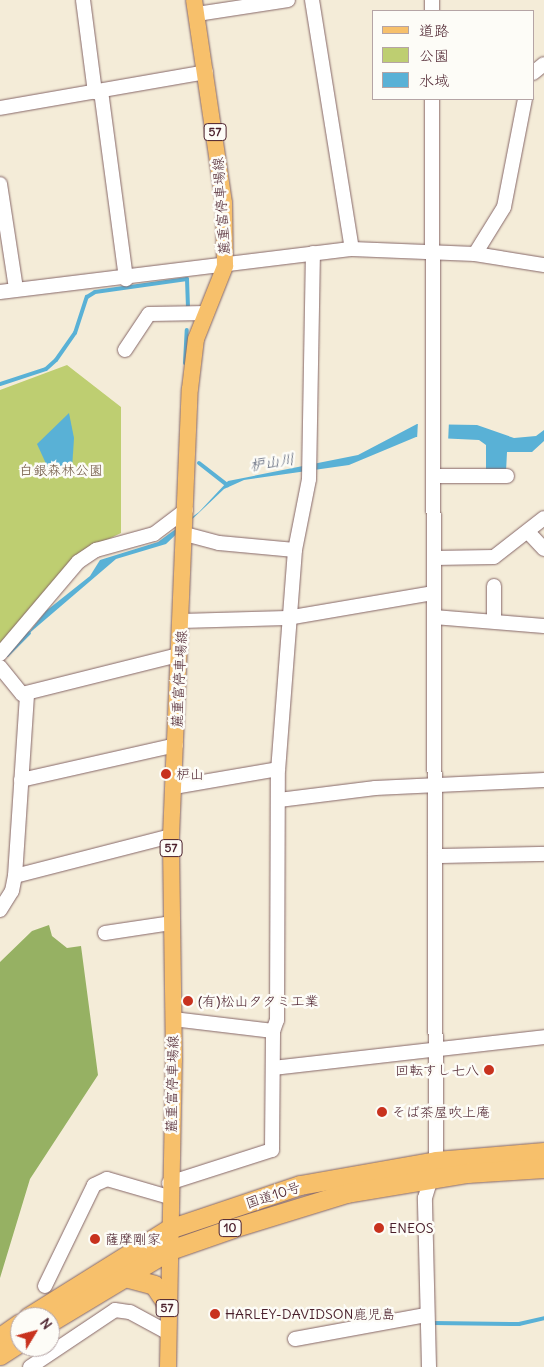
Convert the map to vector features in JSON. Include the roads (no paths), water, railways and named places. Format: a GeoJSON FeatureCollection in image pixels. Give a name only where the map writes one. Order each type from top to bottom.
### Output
{"type":"FeatureCollection","features":[{"type":"Feature","properties":{"kind":"highway","name":"国道10号"},"geometry":{"type":"LineString","coordinates":[[44,1307],[170,1229],[300,1185],[436,1161],[544,1152]]}},
{"type":"Feature","properties":{"kind":"highway","name":"国道10号"},"geometry":{"type":"LineString","coordinates":[[60,1316],[170,1250],[347,1193],[428,1179],[544,1168]]}},
{"type":"Feature","properties":{"kind":"highway"},"geometry":{"type":"LineString","coordinates":[[125,1277],[149,1282],[167,1304]]}},
{"type":"Feature","properties":{"kind":"main road","name":"麓重富停車場線"},"geometry":{"type":"LineString","coordinates":[[168,1367],[167,1304],[170,1250],[169,1190],[172,1019],[171,836],[190,389],[196,339],[225,266],[224,203],[196,7]]}},
{"type":"Feature","properties":{"kind":"street"},"geometry":{"type":"LineString","coordinates":[[83,0],[126,279]]}},
{"type":"Feature","properties":{"kind":"street"},"geometry":{"type":"LineString","coordinates":[[196,7],[288,0]]}},
{"type":"Feature","properties":{"kind":"street"},"geometry":{"type":"LineString","coordinates":[[312,0],[352,249]]}},
{"type":"Feature","properties":{"kind":"street"},"geometry":{"type":"LineString","coordinates":[[534,72],[544,64]]}},
{"type":"Feature","properties":{"kind":"street"},"geometry":{"type":"LineString","coordinates":[[0,108],[206,72]]}},
{"type":"Feature","properties":{"kind":"street"},"geometry":{"type":"LineString","coordinates":[[429,1367],[426,1314],[428,1179],[436,1161],[434,1050],[434,476],[436,421],[432,100]]}},
{"type":"Feature","properties":{"kind":"street"},"geometry":{"type":"LineString","coordinates":[[475,254],[504,207],[525,100]]}},
{"type":"Feature","properties":{"kind":"street"},"geometry":{"type":"LineString","coordinates":[[0,184],[16,289]]}},
{"type":"Feature","properties":{"kind":"street"},"geometry":{"type":"LineString","coordinates":[[0,292],[126,279],[352,249],[475,254],[544,265]]}},
{"type":"Feature","properties":{"kind":"street"},"geometry":{"type":"LineString","coordinates":[[45,1286],[94,1185],[107,1179],[169,1190],[272,1150],[273,1031],[277,1020],[278,769],[287,618],[308,476],[313,253]]}},
{"type":"Feature","properties":{"kind":"street"},"geometry":{"type":"LineString","coordinates":[[125,350],[149,314],[207,314]]}},
{"type":"Feature","properties":{"kind":"street"},"geometry":{"type":"LineString","coordinates":[[434,476],[507,476]]}},
{"type":"Feature","properties":{"kind":"street"},"geometry":{"type":"LineString","coordinates":[[0,654],[78,562],[96,550],[154,534],[186,513]]}},
{"type":"Feature","properties":{"kind":"street"},"geometry":{"type":"LineString","coordinates":[[434,558],[494,557],[529,532],[544,518]]}},
{"type":"Feature","properties":{"kind":"street"},"geometry":{"type":"LineString","coordinates":[[529,532],[544,549]]}},
{"type":"Feature","properties":{"kind":"street"},"geometry":{"type":"LineString","coordinates":[[185,534],[220,544],[296,550]]}},
{"type":"Feature","properties":{"kind":"street"},"geometry":{"type":"LineString","coordinates":[[494,586],[494,621]]}},
{"type":"Feature","properties":{"kind":"street"},"geometry":{"type":"LineString","coordinates":[[181,621],[287,618],[434,593]]}},
{"type":"Feature","properties":{"kind":"street"},"geometry":{"type":"LineString","coordinates":[[434,617],[544,626]]}},
{"type":"Feature","properties":{"kind":"street"},"geometry":{"type":"LineString","coordinates":[[2,669],[22,694],[179,655]]}},
{"type":"Feature","properties":{"kind":"street"},"geometry":{"type":"LineString","coordinates":[[0,910],[12,892],[15,876],[27,693]]}},
{"type":"Feature","properties":{"kind":"street"},"geometry":{"type":"LineString","coordinates":[[21,780],[176,745]]}},
{"type":"Feature","properties":{"kind":"street"},"geometry":{"type":"LineString","coordinates":[[174,787],[278,769]]}},
{"type":"Feature","properties":{"kind":"street"},"geometry":{"type":"LineString","coordinates":[[279,800],[435,785],[544,780]]}},
{"type":"Feature","properties":{"kind":"street"},"geometry":{"type":"LineString","coordinates":[[15,876],[171,836]]}},
{"type":"Feature","properties":{"kind":"street"},"geometry":{"type":"LineString","coordinates":[[435,856],[544,854]]}},
{"type":"Feature","properties":{"kind":"street"},"geometry":{"type":"LineString","coordinates":[[105,933],[172,923]]}},
{"type":"Feature","properties":{"kind":"street"},"geometry":{"type":"LineString","coordinates":[[172,1019],[273,1031]]}},
{"type":"Feature","properties":{"kind":"street"},"geometry":{"type":"LineString","coordinates":[[273,1068],[544,1037]]}},
{"type":"Feature","properties":{"kind":"street"},"geometry":{"type":"LineString","coordinates":[[30,1367],[76,1332],[115,1310],[130,1312],[167,1332]]}},
{"type":"Feature","properties":{"kind":"street"},"geometry":{"type":"LineString","coordinates":[[295,1339],[426,1314]]}},
{"type":"Feature","properties":{"kind":"water"},"geometry":{"type":"Polygon","coordinates":[[[69,413],[74,438],[72,469],[48,468],[37,444],[69,413]]]}},
{"type":"Feature","properties":{"kind":"water"},"geometry":{"type":"Polygon","coordinates":[[[417,424],[477,425],[514,438],[536,436],[544,430],[544,441],[532,452],[507,452],[506,472],[486,471],[486,445],[479,440],[416,437],[349,465],[244,480],[224,489],[166,544],[116,559],[26,636],[46,611],[90,576],[100,560],[158,542],[199,512],[228,481],[358,455],[417,424]]]}},
{"type":"Feature","properties":{"kind":"waterway"},"geometry":{"type":"LineString","coordinates":[[0,384],[46,369],[56,360],[75,333],[87,297],[95,292],[187,279],[188,311]]}},
{"type":"Feature","properties":{"kind":"waterway"},"geometry":{"type":"LineString","coordinates":[[185,363],[187,330]]}},
{"type":"Feature","properties":{"kind":"waterway"},"geometry":{"type":"LineString","coordinates":[[199,463],[227,485]]}},
{"type":"Feature","properties":{"kind":"waterway","name":"枦山川"},"geometry":{"type":"LineString","coordinates":[[7,655],[29,633]]}},
{"type":"Feature","properties":{"kind":"waterway"},"geometry":{"type":"LineString","coordinates":[[433,1323],[519,1324],[544,1318]]}},
{"type":"Feature","properties":{"kind":"place","name":"枦山"},"geometry":{"type":"Point","coordinates":[166,774]}},
{"type":"Feature","properties":{"kind":"place","name":"(有)松山タタミ工業"},"geometry":{"type":"Point","coordinates":[188,1001]}},
{"type":"Feature","properties":{"kind":"place","name":"回転すし七八"},"geometry":{"type":"Point","coordinates":[489,1070]}},
{"type":"Feature","properties":{"kind":"place","name":"そば茶屋吹上庵"},"geometry":{"type":"Point","coordinates":[382,1112]}},
{"type":"Feature","properties":{"kind":"place","name":"ENEOS"},"geometry":{"type":"Point","coordinates":[379,1228]}},
{"type":"Feature","properties":{"kind":"place","name":"薩摩剛家"},"geometry":{"type":"Point","coordinates":[95,1239]}},
{"type":"Feature","properties":{"kind":"place","name":"HARLEY-DAVIDSON鹿児島"},"geometry":{"type":"Point","coordinates":[215,1314]}},
{"type":"Feature","properties":{"kind":"park label","name":"白銀森林公園"},"geometry":{"type":"Point","coordinates":[61,470]}}]}
